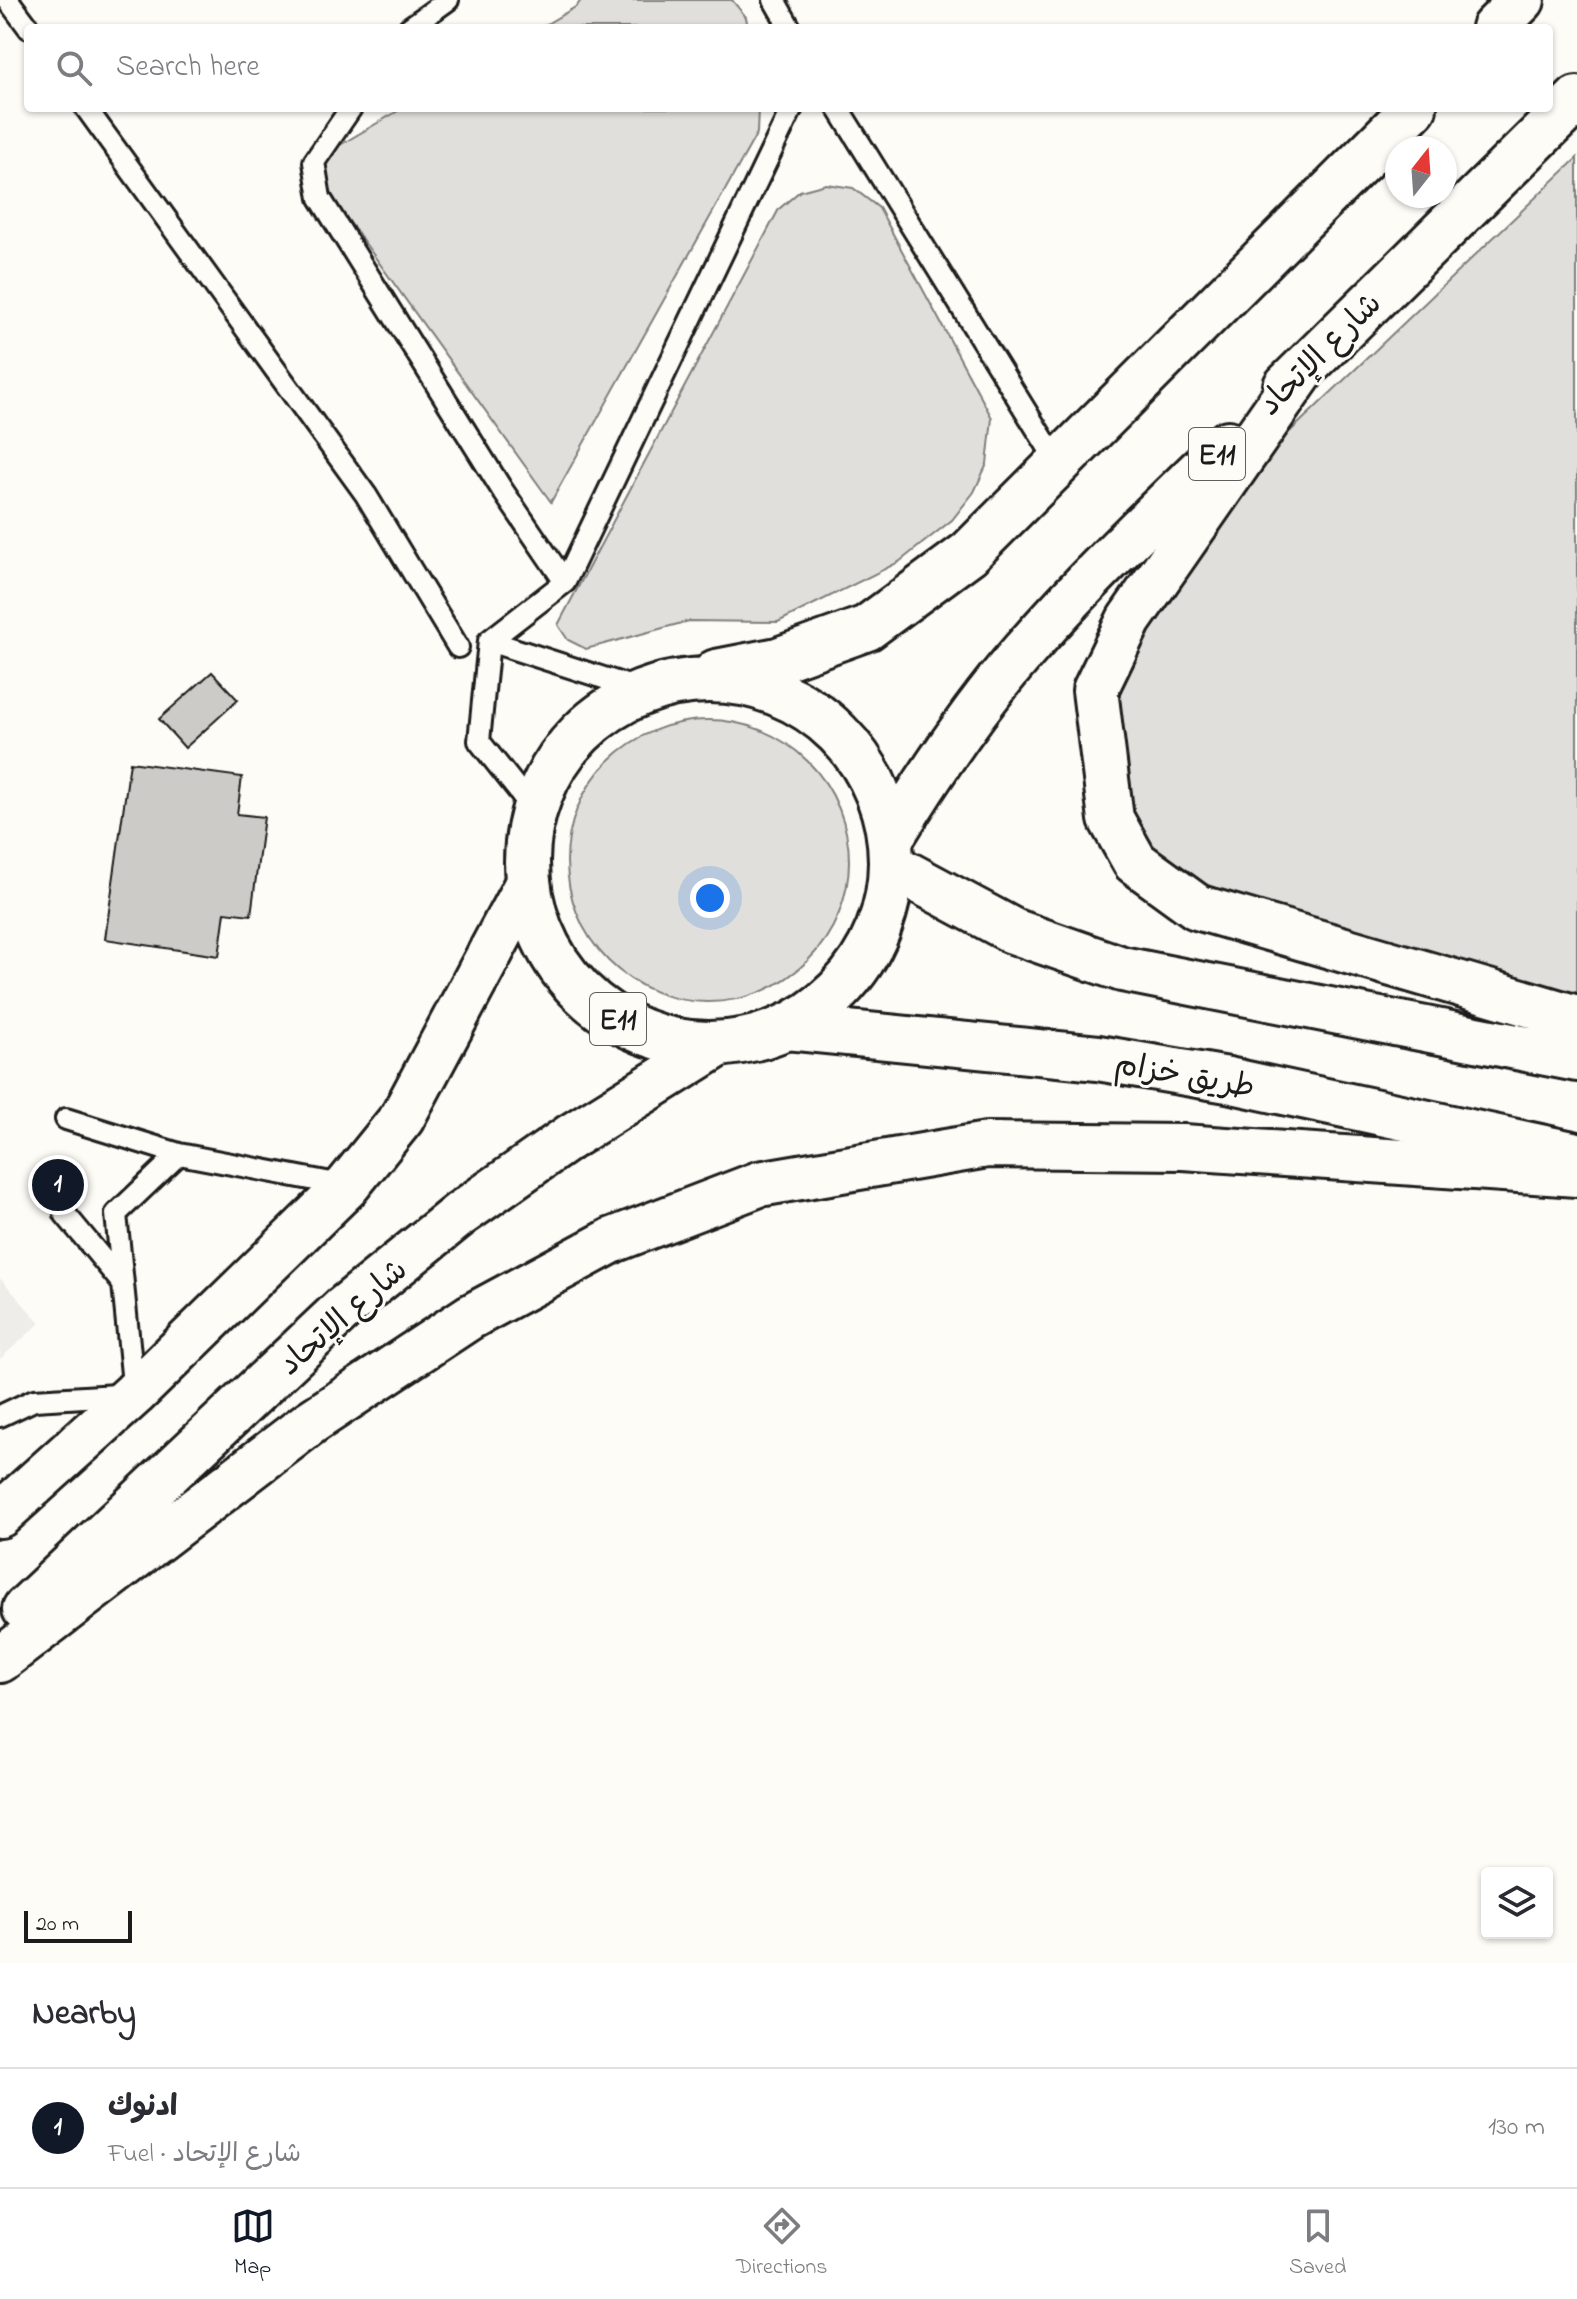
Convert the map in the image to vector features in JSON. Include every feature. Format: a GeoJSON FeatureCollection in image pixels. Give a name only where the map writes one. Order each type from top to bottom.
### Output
{"type":"FeatureCollection","features":[{"type":"Feature","properties":{"kind":"main road"},"geometry":{"type":"LineString","coordinates":[[1498,24],[1522,0]]}},
{"type":"Feature","properties":{"kind":"main road","name":"شارع الإتحاد"},"geometry":{"type":"LineString","coordinates":[[892,852],[915,798],[1021,654],[1110,559],[1577,99]]}},
{"type":"Feature","properties":{"kind":"main road","name":"E11"},"geometry":{"type":"LineString","coordinates":[[693,680],[749,683],[801,703],[844,738],[876,784],[892,852],[884,915],[863,962],[829,1000],[787,1027],[754,1039],[719,1044],[664,1039],[614,1017],[571,982],[542,937],[527,884],[526,846],[533,809],[557,758],[595,718],[644,691],[735,667],[778,660],[867,628],[969,553],[1410,112]]}},
{"type":"Feature","properties":{"kind":"main road"},"geometry":{"type":"LineString","coordinates":[[1305,367],[1129,620],[1095,690],[1111,819],[1135,862],[1197,907],[1577,1018]]}},
{"type":"Feature","properties":{"kind":"main road"},"geometry":{"type":"LineString","coordinates":[[892,852],[1013,931],[1122,969],[1577,1059]]}},
{"type":"Feature","properties":{"kind":"main road","name":"E11"},"geometry":{"type":"LineString","coordinates":[[0,1515],[134,1394],[347,1186],[402,1118],[527,884]]}},
{"type":"Feature","properties":{"kind":"main road","name":"طريق خزام"},"geometry":{"type":"LineString","coordinates":[[787,1027],[1098,1058],[1228,1080],[1577,1155]]}},
{"type":"Feature","properties":{"kind":"main road","name":"شارع الإتحاد"},"geometry":{"type":"LineString","coordinates":[[0,1632],[344,1308],[460,1214],[570,1137],[719,1044]]}},
{"type":"Feature","properties":{"kind":"main road"},"geometry":{"type":"LineString","coordinates":[[0,1660],[311,1422],[470,1317],[613,1240],[759,1184],[987,1145],[1183,1147],[1577,1174]]}},
{"type":"Feature","properties":{"kind":"lane"},"geometry":{"type":"LineString","coordinates":[[8,0],[26,24]]}},
{"type":"Feature","properties":{"kind":"lane"},"geometry":{"type":"LineString","coordinates":[[415,24],[448,0]]}},
{"type":"Feature","properties":{"kind":"lane"},"geometry":{"type":"LineString","coordinates":[[774,0],[788,24]]}},
{"type":"Feature","properties":{"kind":"lane"},"geometry":{"type":"LineString","coordinates":[[89,112],[366,495],[458,647]]}},
{"type":"Feature","properties":{"kind":"lane"},"geometry":{"type":"LineString","coordinates":[[348,112],[314,162],[320,198],[501,488],[565,582]]}},
{"type":"Feature","properties":{"kind":"lane"},"geometry":{"type":"LineString","coordinates":[[533,809],[479,741],[489,641],[565,582],[790,112]]}},
{"type":"Feature","properties":{"kind":"lane"},"geometry":{"type":"LineString","coordinates":[[840,112],[1058,463]]}},
{"type":"Feature","properties":{"kind":"lane"},"geometry":{"type":"LineString","coordinates":[[489,641],[644,691]]}},
{"type":"Feature","properties":{"kind":"lane"},"geometry":{"type":"LineString","coordinates":[[66,1119],[179,1154],[347,1186]]}},
{"type":"Feature","properties":{"kind":"lane"},"geometry":{"type":"LineString","coordinates":[[0,1416],[34,1400],[134,1394],[116,1214],[179,1154]]}},
{"type":"Feature","properties":{"kind":"lane"},"geometry":{"type":"LineString","coordinates":[[65,1214],[123,1284]]}},
{"type":"Feature","properties":{"kind":"shaded area"},"geometry":{"type":"Polygon","coordinates":[[[581,0],[732,0],[746,17],[747,24],[547,24],[577,6],[581,0]]]}},
{"type":"Feature","properties":{"kind":"shaded area"},"geometry":{"type":"Polygon","coordinates":[[[396,112],[758,112],[757,133],[551,502],[326,189],[320,167],[330,151],[396,112]]]}},
{"type":"Feature","properties":{"kind":"shaded area"},"geometry":{"type":"Polygon","coordinates":[[[1577,158],[1577,1001],[1170,896],[1088,722],[1097,670],[1277,444],[1577,158]]]}},
{"type":"Feature","properties":{"kind":"shaded area"},"geometry":{"type":"Polygon","coordinates":[[[826,184],[853,188],[879,208],[992,418],[987,464],[974,492],[952,520],[899,562],[778,622],[689,621],[586,649],[568,640],[558,625],[779,209],[800,191],[826,184]]]}},
{"type":"Feature","properties":{"kind":"shaded area"},"geometry":{"type":"Polygon","coordinates":[[[708,720],[736,723],[762,731],[808,761],[838,807],[846,833],[849,861],[846,889],[838,915],[808,961],[762,991],[736,999],[708,1002],[680,999],[654,991],[608,961],[578,915],[570,889],[567,861],[570,833],[578,807],[608,761],[654,731],[680,723],[708,720]]]}},
{"type":"Feature","properties":{"kind":"shaded area"},"geometry":{"type":"Polygon","coordinates":[[[0,1278],[40,1323],[0,1359],[0,1278]]]}},
{"type":"Feature","properties":{"kind":"building"},"geometry":{"type":"Polygon","coordinates":[[[212,672],[238,700],[185,748],[159,719],[212,672]]]}},
{"type":"Feature","properties":{"kind":"building"},"geometry":{"type":"Polygon","coordinates":[[[130,762],[242,777],[237,814],[264,817],[251,915],[225,912],[219,956],[105,939],[130,762]]]}},
{"type":"Feature","properties":{"kind":"place","name":"ادنوك"},"geometry":{"type":"Point","coordinates":[58,1185]}}]}
